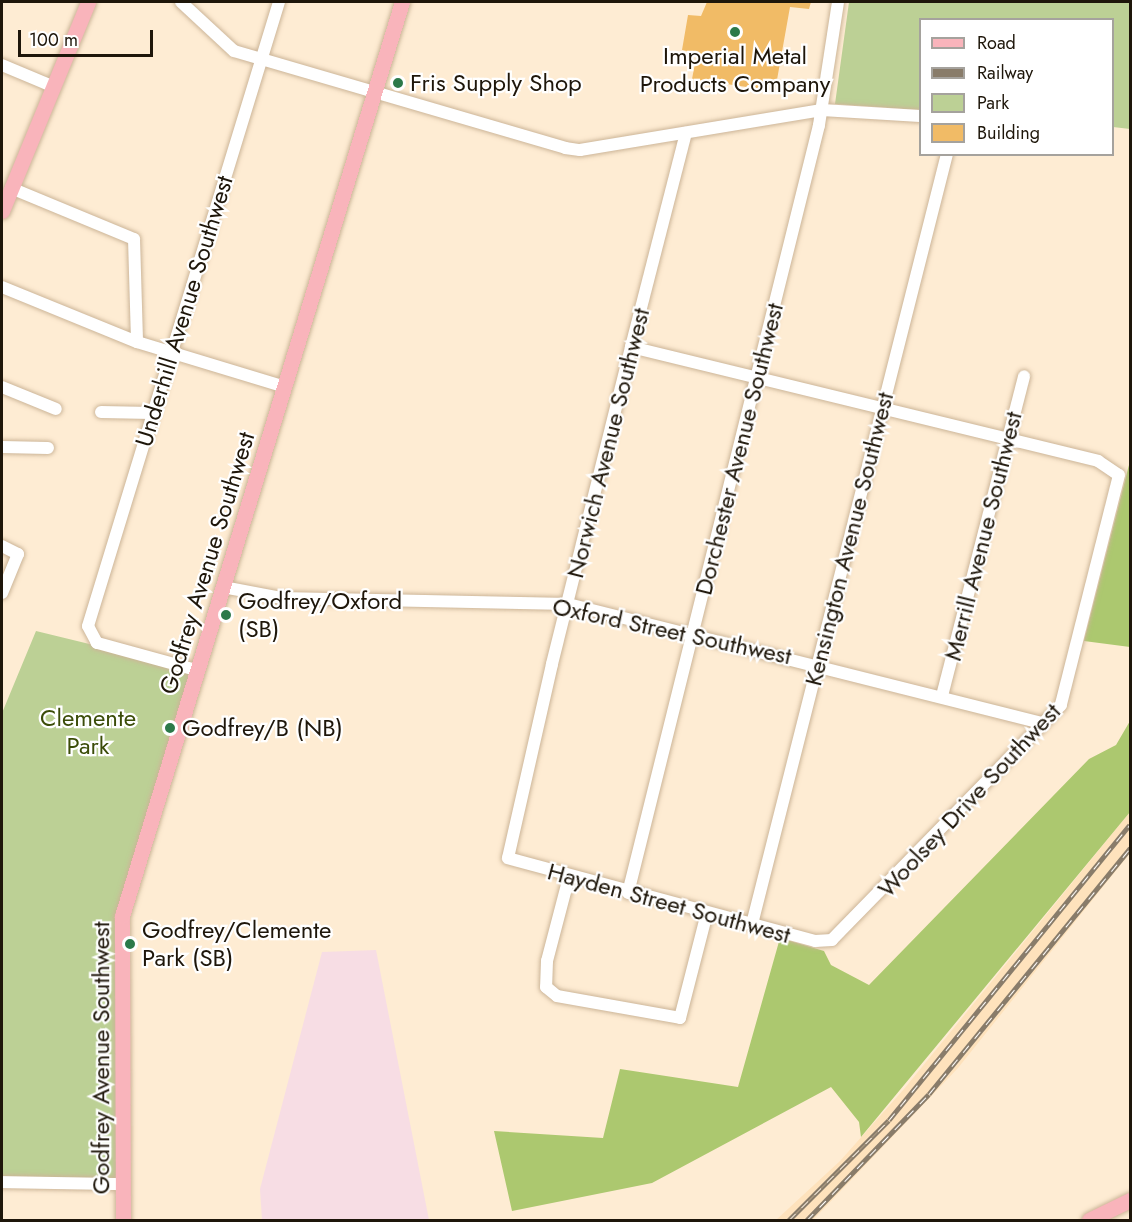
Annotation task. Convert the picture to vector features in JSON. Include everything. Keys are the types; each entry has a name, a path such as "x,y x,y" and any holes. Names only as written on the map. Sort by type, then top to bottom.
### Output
{"main road":[{"path":"2,211 88,2"},
{"name":"Godfrey Avenue Southwest","path":"123,1221 121,926 196,670 402,2"},
{"path":"1089,1221 1131,1200"}],"street":[{"path":"181,2 214,37 259,61 565,148 687,133 822,110 919,116"},
{"name":"Underhill Avenue Southwest","path":"196,670 97,643 88,631 89,620 279,2"},
{"name":"Dorchester Avenue Southwest","path":"628,893 822,110 838,2"},
{"path":"2,65 52,86"},
{"name":"Norwich Avenue Southwest","path":"508,858 631,347 687,133"},
{"name":"Kensington Avenue Southwest","path":"752,924 946,156"},
{"path":"11,188 134,239 137,342"},
{"path":"2,287 137,342 285,387"},
{"path":"631,347 1006,438"},
{"name":"Merrill Avenue Southwest","path":"942,696 1006,438 1024,376"},
{"path":"2,387 56,409"},
{"path":"101,412 152,413"},
{"name":"Woolsey Drive Southwest","path":"832,940 1043,723 1066,694 1119,488 1115,470 1006,438"},
{"path":"2,447 48,448"},
{"path":"2,546 18,554 2,593"},
{"name":"Oxford Street Southwest","path":"223,586 281,598 568,604 818,663 1043,723"},
{"name":"Hayden Street Southwest","path":"508,858 568,877 814,941 832,940"},
{"path":"568,877 547,961 546,987 557,996 680,1018 707,913"},
{"path":"2,1182 122,1184"}],"shaded area":[{"path":"1130,812 1130,853 958,1068 813,1220 776,1220 840,1161 904,1089"},
{"path":"376,950 429,1220 262,1220 260,1189 322,952"}],"green space":[{"path":"849,2 1130,2 1130,129 1114,127 1114,18 919,18 919,110 835,104"},
{"path":"1130,461 1130,647 1084,641"},
{"name":"Clemente Park","path":"36,631 196,670 122,916 122,1184 2,1182 2,713"},
{"path":"1130,721 1130,812 861,1137 859,1122 831,1087 652,1183 512,1211 494,1131 603,1138 620,1069 738,1087 780,938 824,951 831,965 869,985 1089,759 1116,745"}],"building":[{"name":"Imperial Metal Products Company","path":"707,2 811,2 809,9 790,7 775,91 692,79 697,53 682,50 688,15 701,16"}],"railway":[{"path":"789,1220 889,1120 1130,825"},
{"path":"807,1220 929,1094 1130,848"}],"place":[{"name":"Imperial Metal Products Company","path":"735,32"},
{"name":"Fris Supply Shop","path":"398,83"},
{"name":"Godfrey/Oxford (SB)","path":"226,615"},
{"name":"Godfrey/B (NB)","path":"170,728"},
{"name":"Godfrey/Clemente Park (SB)","path":"130,944"}]}
